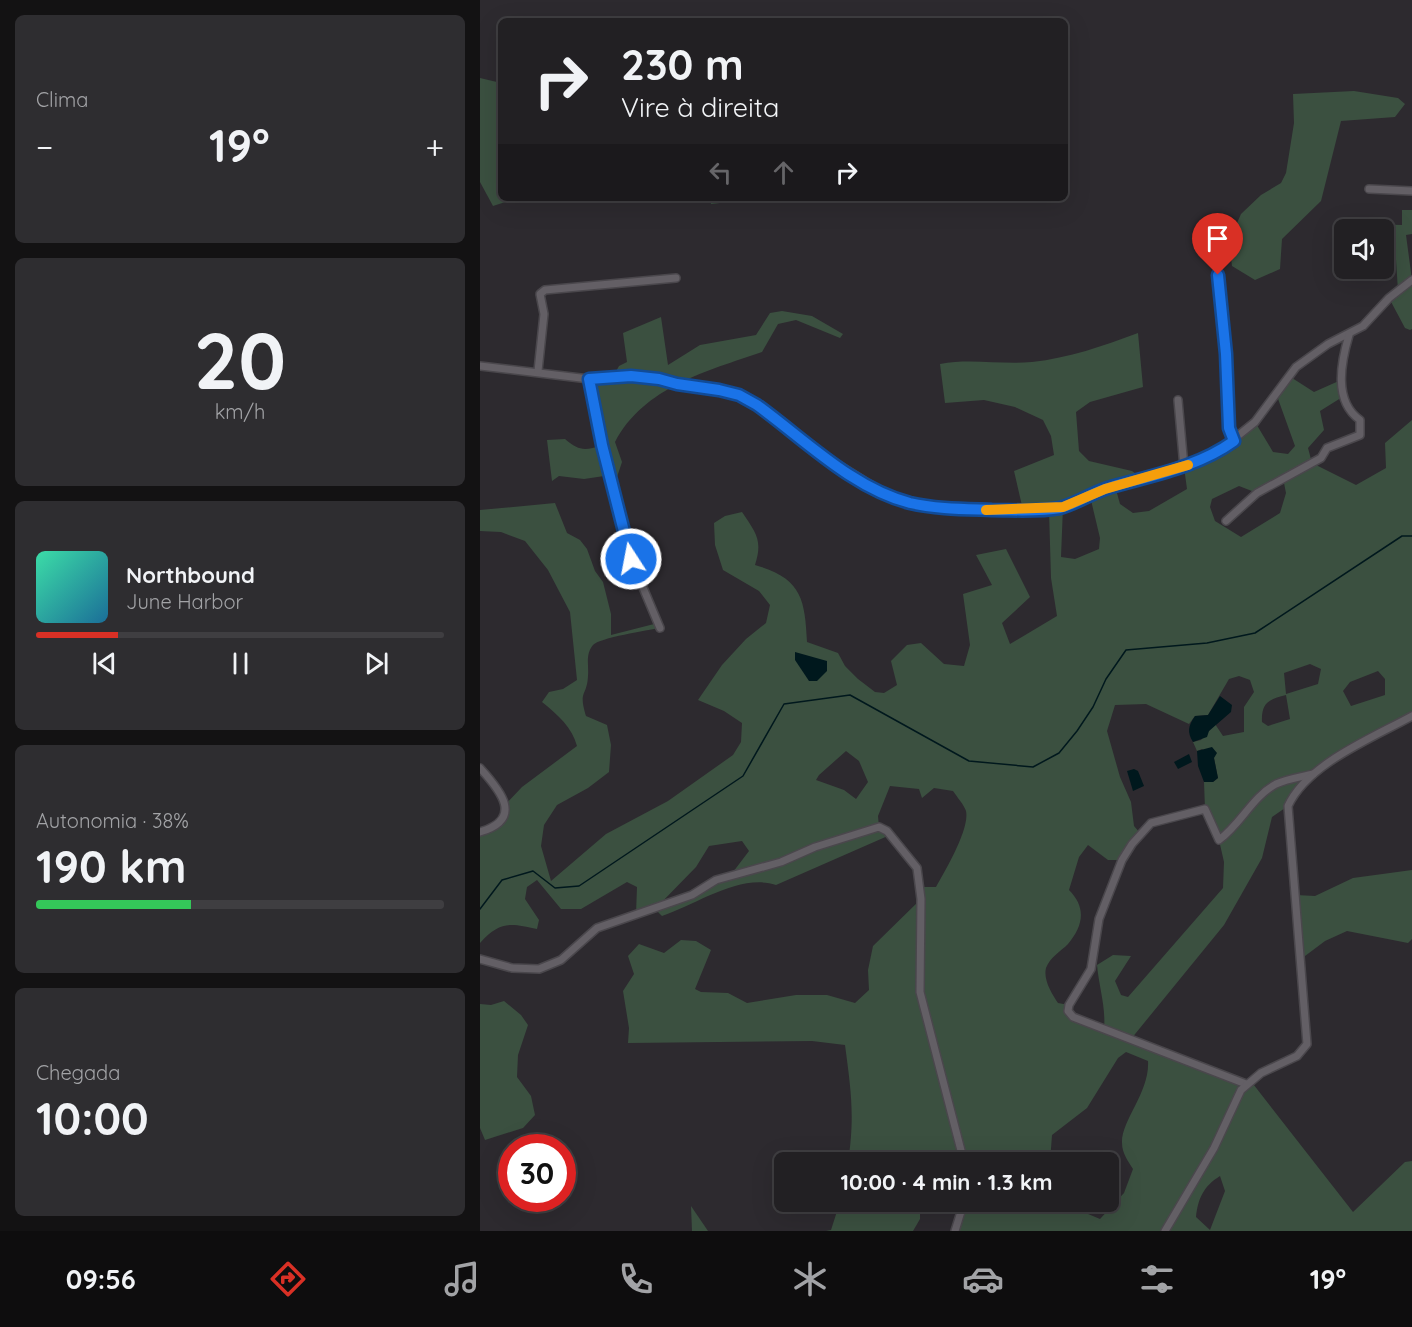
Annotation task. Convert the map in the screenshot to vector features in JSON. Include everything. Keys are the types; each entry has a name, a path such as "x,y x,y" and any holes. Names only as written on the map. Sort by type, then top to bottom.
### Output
{"street":[{"path":"1369,189 1412,191"},
{"path":"1218,275 1226,354 1229,428 1234,441"},
{"path":"538,371 544,314 540,294 545,290 676,278"},
{"path":"480,366 538,371 589,379 631,376 659,379 739,395 757,405 862,481 888,495 930,506 1049,510 1063,507 1105,489 1184,467 1214,455 1255,422 1296,367 1329,344 1363,326 1389,298 1412,280"},
{"path":"1226,521 1257,493 1321,458 1327,448 1360,435 1360,420 1351,414 1341,380 1342,358 1349,335"},
{"path":"589,379 602,445 631,559 660,628"},
{"path":"1178,400 1184,467"},
{"path":"1165,1231 1214,1148 1241,1090 1261,1073 1289,1061 1307,1044 1288,806 1294,792 1325,764 1412,716"},
{"path":"480,768 497,787 505,804 505,812 503,819 490,829 480,832"},
{"path":"1246,1084 1073,1017 1068,1011 1069,1005 1091,969 1099,920 1122,860 1140,833 1151,822 1162,818 1178,818 1205,809 1219,840 1259,797 1276,784 1315,773"},
{"path":"480,959 512,968 539,969 561,960 597,928 692,896 716,880 782,862 815,847 879,827 890,835 918,868 921,899 920,992 961,1152"},
{"path":"955,1231 961,1212"}],"green space":[{"path":"480,78 498,82 498,201 509,201 493,206 480,182"},
{"path":"1354,91 1398,98 1405,104 1395,117 1341,121 1321,201 1282,239 1280,269 1255,280 1232,266 1229,241 1241,214 1261,195 1281,183 1286,173 1294,123 1293,94"},
{"path":"710,201 738,201 711,204"},
{"path":"1402,210 1412,210 1412,234 1406,235 1412,280 1412,329 1410,330 1405,328 1389,298 1398,291 1394,225 1402,225"},
{"path":"782,311 812,316 843,334 840,338 796,320 778,324 762,352 699,374 660,394 642,407 627,423 615,442 622,462 614,486 611,475 584,479 559,476 552,481 547,440 565,439 582,449 602,445 589,379 613,377 619,366 627,362 623,333 661,317 668,365 700,345 756,335 770,313"},
{"path":"1138,333 1143,387 1090,402 1076,412 1079,451 1089,461 1132,471 1142,478 1115,486 1120,504 1133,513 1149,511 1187,489 1184,467 1214,455 1255,422 1273,452 1288,454 1295,446 1277,396 1289,376 1314,392 1341,380 1344,396 1320,411 1324,430 1308,448 1312,463 1356,485 1386,468 1385,443 1412,420 1412,716 1325,764 1288,806 1272,817 1262,858 1224,925 1131,1039 1246,1084 1250,1080 1353,1212 1405,1162 1412,1161 1412,1231 955,1231 961,1212 1083,1212 1100,1219 1106,1212 1119,1212 1119,1198 1124,1193 1133,1169 1123,1150 1123,1134 1145,1084 1148,1061 1126,1052 1118,1058 1087,1108 1052,1135 1051,1152 849,1152 851,1104 845,1045 812,1041 628,1043 629,1028 623,991 634,974 628,956 639,944 664,953 681,940 696,941 711,950 695,989 701,992 728,993 747,1003 796,995 827,995 855,1003 869,990 868,970 873,946 921,899 920,887 936,887 956,850 964,828 966,811 953,791 934,788 922,798 919,789 890,786 878,816 879,827 890,835 776,885 762,882 733,887 662,916 655,909 636,914 637,887 627,882 581,909 561,909 537,880 527,887 525,899 539,920 537,929 512,925 500,927 480,943 480,832 503,820 505,805 522,787 577,746 568,727 542,702 549,692 563,689 577,680 570,612 548,570 525,541 501,532 480,531 480,510 555,503 567,533 580,540 587,549 595,571 603,582 611,614 611,635 658,623 660,628 597,642 591,649 588,656 587,683 583,702 586,716 607,725 611,745 609,772 588,788 557,805 544,825 541,846 551,881 606,834 668,801 733,755 741,742 742,723 724,711 698,700 722,665 746,639 766,623 770,605 759,591 723,570 715,545 714,523 725,516 742,512 757,537 758,549 755,565 782,576 798,592 804,613 807,642 838,653 845,666 875,692 884,693 897,685 891,661 907,645 921,643 944,664 964,666 970,645 963,594 992,585 976,555 1006,549 1030,597 1002,623 1010,644 1057,616 1051,578 1049,510 1023,510 1014,471 1054,455 1051,436 1043,420 1015,407 984,400 945,403 940,364 1032,362 1086,351","holes":["1283,478 1286,493 1280,513 1241,537 1215,521 1210,507 1212,499 1239,486 1257,493","1090,496 1100,538 1099,549 1075,559 1061,557 1063,507","1310,664 1321,669 1318,684 1286,694 1284,673","1378,671 1385,679 1385,695 1351,706 1343,691 1350,682","1239,676 1250,680 1254,692 1244,707 1244,732 1223,736 1215,724 1201,740 1193,742 1197,751 1202,749 1214,758 1218,778 1213,782 1204,782 1205,809 1219,840 1224,862 1223,888 1128,997 1121,995 1115,981 1131,956 1113,955 1097,965 1104,1029 1068,1011 1069,1005 1058,1003 1049,987 1045,973 1050,961 1068,944 1080,923 1078,903 1069,890 1079,857 1088,845 1108,860 1122,860 1140,833 1134,826 1131,802 1120,777 1107,731 1115,705 1146,704 1189,724 1195,716 1208,715 1229,679","1286,695 1290,719 1268,726 1262,722 1263,710 1267,703","846,751 859,761 868,782 856,799 844,790 816,780","742,841 749,851 730,876 656,908 696,867 709,846","1220,1176 1225,1191 1210,1230 1196,1217 1200,1198"]},
{"path":"1412,870 1412,939 1408,943 1347,931 1325,941 1301,959 1296,895 1315,896 1353,878"},
{"path":"504,1001 521,1015 528,1025 518,1055 517,1077 531,1096 535,1115 523,1128 498,1134 485,1140 480,1128 480,1004 491,1005"},
{"path":"691,1206 708,1231 692,1231"},
{"path":"837,1212 920,1212 920,1219 913,1231 826,1231 831,1230"}],"water":[{"path":"795,652 827,661 827,671 817,681 809,681 795,660"},
{"path":"1220,696 1232,705 1231,712 1209,731 1207,737 1193,742 1189,732 1195,716 1208,715"},
{"path":"1212,747 1217,753 1214,758 1218,778 1213,782 1204,782 1198,766 1197,751"},
{"path":"1189,754 1192,762 1178,769 1174,762"},
{"path":"1134,769 1138,771 1144,786 1133,791 1127,771"}],"waterway":[{"path":"480,909 502,880 533,871 555,888 579,886 743,776 784,704 850,695 969,761 1033,767 1059,753 1077,731 1093,707 1106,679 1126,650 1207,643 1255,633 1402,536 1412,536"}],"slow traffic":[{"path":"986,510 1049,510 1063,507 1105,489 1188,465"}],"route":[{"path":"631,559 618,498 602,445 589,379 631,376 659,379 739,395 757,405 821,454 862,481 888,495 910,503 973,509 1049,510 1063,507 1105,489 1184,467 1214,455 1234,441 1229,428 1226,354 1218,275"}]}
